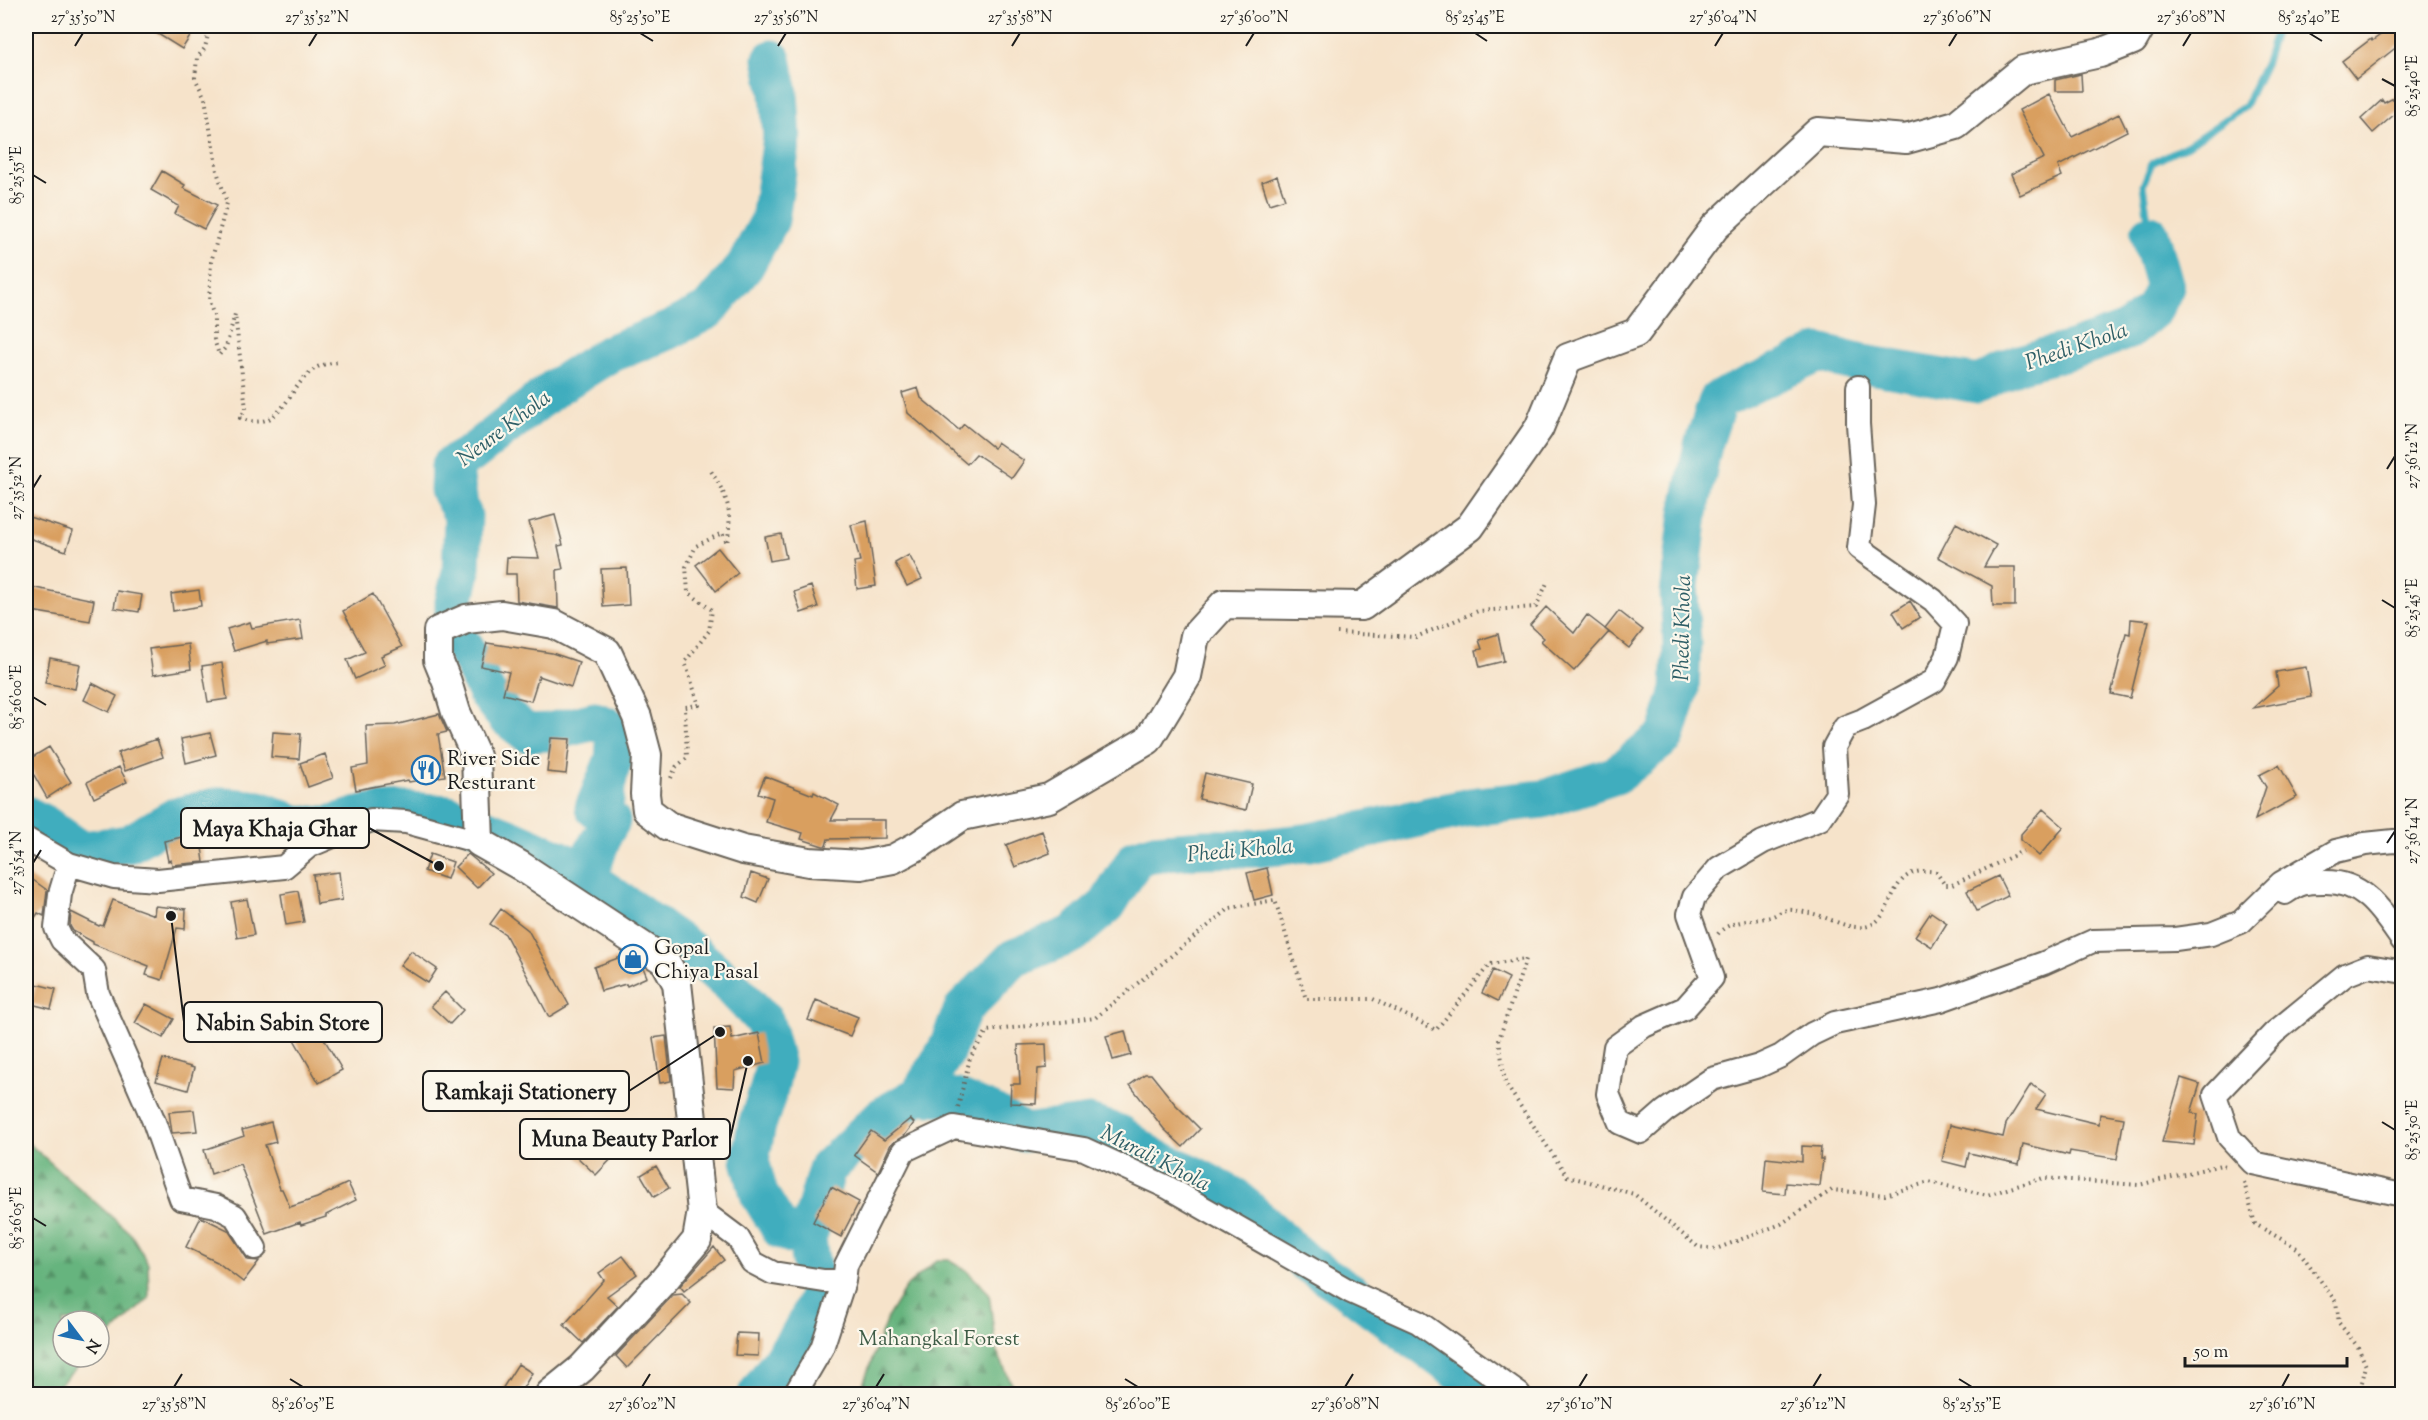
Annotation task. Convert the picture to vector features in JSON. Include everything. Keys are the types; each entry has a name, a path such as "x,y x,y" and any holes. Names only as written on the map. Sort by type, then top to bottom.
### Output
{"main road":[{"path":"550,1395 582,1368 698,1240 702,1211 677,983 665,961 521,866 480,842 476,756 456,712 438,660 438,631 466,619 502,615 554,624 607,652 637,717 647,755 645,794 648,810 668,826 743,850 809,862 861,865 893,859 919,845 962,816 1049,798 1148,740 1187,676 1195,636 1224,604 1362,606 1470,527 1539,428 1568,358 1636,333 1715,227 1818,132 1906,140 1956,125 2023,70 2100,52 2133,40 2141,26"}],"street":[{"path":"1858,387 1858,424 1864,505 1859,548 1933,600 1955,624 1947,657 1934,681 1863,720 1845,727 1834,747 1837,794 1820,819 1763,842 1719,868 1694,897 1689,914 1712,978 1685,1008 1644,1026 1616,1047 1608,1094 1620,1123 1641,1132 1665,1111 1712,1079 1759,1066 1781,1056 1835,1023 1941,1000 2044,963 2093,941 2193,937 2211,934 2241,922 2301,882 2340,881 2366,893 2403,940"},
{"path":"26,839 69,864 114,877 158,880 284,867 309,846 370,820 405,822 480,842"},
{"path":"2241,922 2281,883 2336,851 2366,844 2403,842"},
{"path":"69,864 60,894 56,928 63,940 94,970 98,994 153,1119 181,1199 216,1206 235,1216 255,1248"},
{"path":"2403,969 2398,972 2368,966 2345,975 2274,1033 2215,1095 2229,1137 2247,1166 2403,1195"},
{"path":"795,1395 822,1348 834,1281 846,1265 903,1151 954,1127 1084,1149 1167,1187 1351,1292 1418,1322 1519,1395"},
{"path":"702,1211 738,1238 752,1262 773,1273 834,1281"}],"path":[{"path":"210,26 205,48 197,58 195,78 205,98 217,171 227,203 211,262 209,302 214,316 214,339 219,355 226,347 235,314 246,409 240,418 260,423 275,417 299,382 317,366 339,362"},
{"path":"645,794 673,776 676,767 687,758 685,707 699,705 685,662 708,631 712,610 688,592 686,567 696,546 722,533 727,543 731,520 726,494 711,471"},
{"path":"1329,632 1416,637 1478,612 1536,607 1547,583"},
{"path":"1699,943 1714,939 1722,929 1746,921 1771,917 1787,910 1811,913 1862,927 1875,923 1886,910 1897,883 1915,872 1925,870 1936,872 1945,885 1952,885 2023,851"},
{"path":"962,1085 970,1058 987,1031 1095,1018 1230,908 1275,900 1306,999 1373,999 1436,1030 1490,964 1526,959 1499,1039 1505,1083 1567,1176 1634,1194 1698,1247 1716,1249 1781,1224 1832,1190 1885,1195 1929,1182 1987,1195 2043,1178 2139,1185 2221,1165 2247,1166 2255,1224 2297,1248 2336,1302 2339,1323 2358,1347 2366,1366 2359,1395"}],"green space":[{"path":"26,1141 131,1234 148,1263 149,1298 111,1334 111,1309 51,1309 51,1369 75,1369 49,1394 26,1394"},
{"name":"Mahangkal Forest","path":"937,1260 950,1260 965,1269 989,1293 996,1349 1016,1394 855,1394 862,1387 887,1318 906,1287"}],"building":[{"path":"145,26 184,26 193,32 182,49"},
{"path":"2393,26 2403,26 2403,42 2356,79 2342,61"},
{"path":"2081,74 2082,91 2055,91 2055,80"},
{"path":"2403,93 2403,107 2373,133 2361,119 2382,100 2384,103"},
{"path":"2049,94 2072,137 2119,114 2127,131 2058,166 2062,176 2020,195 2011,174 2044,158 2019,110"},
{"path":"162,171 185,185 183,188 217,205 204,229 175,214 179,206 151,190"},
{"path":"1277,176 1285,199 1269,204 1262,182"},
{"path":"918,388 921,398 959,430 964,424 994,448 997,442 1024,461 1012,478 976,454 967,464 908,413 902,393"},
{"path":"555,515 563,545 558,546 563,569 557,570 558,608 517,601 516,574 506,574 507,557 539,558 529,522"},
{"path":"26,516 73,531 66,551 26,537"},
{"path":"867,521 876,586 857,589 854,562 860,561 851,525"},
{"path":"1956,523 1996,545 1984,567 2015,567 2015,606 1993,606 1992,586 1938,557"},
{"path":"781,534 786,558 770,561 765,537"},
{"path":"718,548 738,573 716,591 696,565"},
{"path":"909,555 922,579 907,586 895,563"},
{"path":"627,568 629,605 603,607 601,569"},
{"path":"26,586 94,600 90,621 26,610"},
{"path":"811,586 818,607 801,613 794,592"},
{"path":"199,590 201,606 173,611 171,594"},
{"path":"117,591 142,595 139,612 114,608"},
{"path":"373,594 402,647 381,656 385,665 355,679 347,660 365,652 343,611"},
{"path":"1910,601 1920,617 1903,628 1893,612"},
{"path":"1546,607 1574,633 1587,615 1609,632 1574,671 1541,641 1544,638 1530,625"},
{"path":"1619,611 1643,630 1629,648 1605,629"},
{"path":"2131,619 2149,621 2130,698 2111,694 2126,633 2130,634"},
{"path":"300,620 303,639 267,644 267,641 234,651 227,629 250,622 252,628"},
{"path":"1498,634 1504,661 1480,667 1476,650 1482,649 1479,640"},
{"path":"487,643 552,653 579,662 571,687 539,676 531,701 503,694 509,672 481,666"},
{"path":"188,644 191,669 153,675 149,649"},
{"path":"50,658 80,664 75,689 45,683"},
{"path":"222,663 227,699 208,702 202,666"},
{"path":"2306,667 2311,697 2253,708 2278,686 2276,672"},
{"path":"92,683 117,696 109,712 84,700"},
{"path":"439,714 447,732 438,734 445,776 356,790 352,768 368,765 366,726 395,725"},
{"path":"273,732 301,734 299,759 271,757"},
{"path":"210,733 216,755 186,763 181,739"},
{"path":"551,738 570,739 566,774 547,772"},
{"path":"157,739 163,757 125,771 118,753"},
{"path":"49,747 71,782 47,798 26,761"},
{"path":"325,754 333,778 308,787 300,763"},
{"path":"2279,765 2297,797 2255,820 2266,787 2259,775"},
{"path":"119,767 127,782 94,798 87,782"},
{"path":"1205,773 1252,784 1246,810 1199,799"},
{"path":"765,776 813,795 814,792 839,805 831,820 885,820 885,838 828,839 826,846 823,846 801,839 803,833 766,822 773,798 758,793"},
{"path":"2043,809 2064,827 2039,856 2021,840 2021,834"},
{"path":"1042,831 1050,853 1015,867 1006,845"},
{"path":"200,833 204,862 172,865 171,860 168,861 164,841"},
{"path":"430,854 453,862 447,879 424,871"},
{"path":"468,854 491,873 477,888 455,867"},
{"path":"1267,868 1273,895 1254,900 1247,873"},
{"path":"339,872 342,900 317,904 313,875"},
{"path":"751,873 768,879 758,903 744,897"},
{"path":"26,875 47,890 44,916 38,913 26,931"},
{"path":"1998,876 2008,896 1977,911 1967,891"},
{"path":"298,891 304,922 286,925 281,894"},
{"path":"247,899 254,935 237,938 231,902"},
{"path":"113,900 154,915 155,906 186,909 185,929 177,928 162,980 146,975 149,966 93,944 73,931 70,926 71,912 103,926"},
{"path":"501,909 528,930 569,1005 549,1017 505,934 490,924"},
{"path":"1931,912 1947,923 1932,947 1915,936"},
{"path":"411,951 437,969 428,983 400,965"},
{"path":"626,955 642,965 647,977 627,986 626,984 601,991 594,967"},
{"path":"1493,970 1509,978 1498,1001 1482,993"},
{"path":"36,984 56,989 51,1009 31,1004"},
{"path":"445,992 463,1010 450,1024 431,1006"},
{"path":"816,1000 858,1017 850,1036 808,1020"},
{"path":"146,1004 174,1019 163,1038 135,1023"},
{"path":"311,1016 342,1070 319,1083 288,1029"},
{"path":"730,1027 732,1039 759,1033 765,1063 735,1071 734,1088 717,1087 714,1028"},
{"path":"1125,1031 1131,1055 1113,1060 1106,1036"},
{"path":"666,1036 671,1081 660,1083 653,1038"},
{"path":"1046,1044 1047,1068 1038,1069 1036,1104 1010,1103 1011,1084 1020,1084 1018,1045"},
{"path":"163,1059 194,1068 188,1090 156,1081"},
{"path":"1145,1074 1151,1074 1175,1104 1200,1129 1183,1147 1164,1129 1130,1085"},
{"path":"2181,1078 2200,1084 2191,1113 2198,1114 2194,1145 2162,1142"},
{"path":"2031,1084 2046,1094 2036,1109 2099,1124 2100,1114 2124,1118 2117,1159 2070,1151 2069,1155 2023,1144 2019,1164 1969,1153 1966,1167 1942,1161 1950,1125 2003,1137 2006,1124"},
{"path":"194,1110 197,1131 172,1133 169,1112"},
{"path":"910,1119 914,1123 905,1135 891,1144 878,1172 854,1155 871,1131 884,1140"},
{"path":"271,1122 276,1142 265,1145 280,1189 290,1207 317,1198 348,1183 356,1200 326,1217 301,1225 300,1222 267,1234 240,1164 211,1174 204,1150 244,1136 242,1130"},
{"path":"595,1135 615,1155 596,1175 575,1155"},
{"path":"1802,1146 1821,1147 1820,1159 1823,1159 1820,1186 1786,1183 1785,1194 1763,1192 1766,1158 1802,1162"},
{"path":"656,1166 669,1188 654,1197 641,1175"},
{"path":"831,1187 859,1202 841,1237 813,1222"},
{"path":"201,1217 228,1230 248,1260 259,1261 243,1282 217,1262 186,1247"},
{"path":"714,1247 724,1260 684,1291 680,1286"},
{"path":"623,1256 637,1274 607,1296 618,1306 583,1343 564,1325 604,1280 599,1273"},
{"path":"682,1294 691,1303 627,1368 616,1356 673,1295"},
{"path":"737,1333 759,1334 758,1356 735,1355"},
{"path":"518,1364 532,1373 519,1395 511,1395 502,1389"}],"waterway":[{"path":"2150,234 2143,185 2152,163 2188,145 2245,106 2266,62 2277,26"},
{"name":"Neure Khola","path":"583,876 585,866 611,821 594,808 614,759 616,730 595,721 549,732 527,733 506,717 486,692 454,630 454,602 461,572 463,515 449,490 450,466 471,454 556,387 609,354 670,330 708,310 745,266 770,220 782,138 779,93 772,59"},
{"name":"Phedi Khola","path":"919,1095 946,1051 963,1009 1014,958 1073,934 1107,905 1136,858 1152,853 1259,848 1305,843 1470,807 1543,799 1616,775 1666,736 1680,690 1682,643 1679,594 1689,513 1703,445 1718,400 1819,353 1858,363 1978,384 2019,364 2078,348 2129,330 2154,309 2165,287 2150,234"},
{"name":"Neure Khola","path":"439,603 475,504 470,469 471,454"},
{"name":"Neure Khola","path":"456,658 497,722 521,737 548,735 592,725 621,724 632,742 622,789 617,843 607,873 608,894"},
{"path":"26,815 44,824 81,850 129,844 175,817 220,806 259,810 295,824 329,825 369,813 408,811 448,814 563,861 689,949 729,984 765,1022 775,1062 757,1125 750,1160 759,1194 781,1230 807,1240"},
{"name":"Murali Khola","path":"757,1394 806,1325 820,1291 811,1266 807,1240 827,1169 881,1117 919,1095 956,1098 991,1112 1024,1133 1089,1124 1120,1134 1152,1157 1186,1171 1235,1197 1305,1262 1351,1292 1488,1394"}],"place":[{"name":"River Side Resturant","path":"426,770"},
{"name":"Maya Khaja Ghar","path":"439,866"},
{"name":"Nabin Sabin Store","path":"171,916"},
{"name":"Gopal Chiya Pasal","path":"633,959"},
{"name":"Ramkaji Stationery","path":"720,1032"},
{"name":"Muna Beauty Parlor","path":"748,1061"}]}
